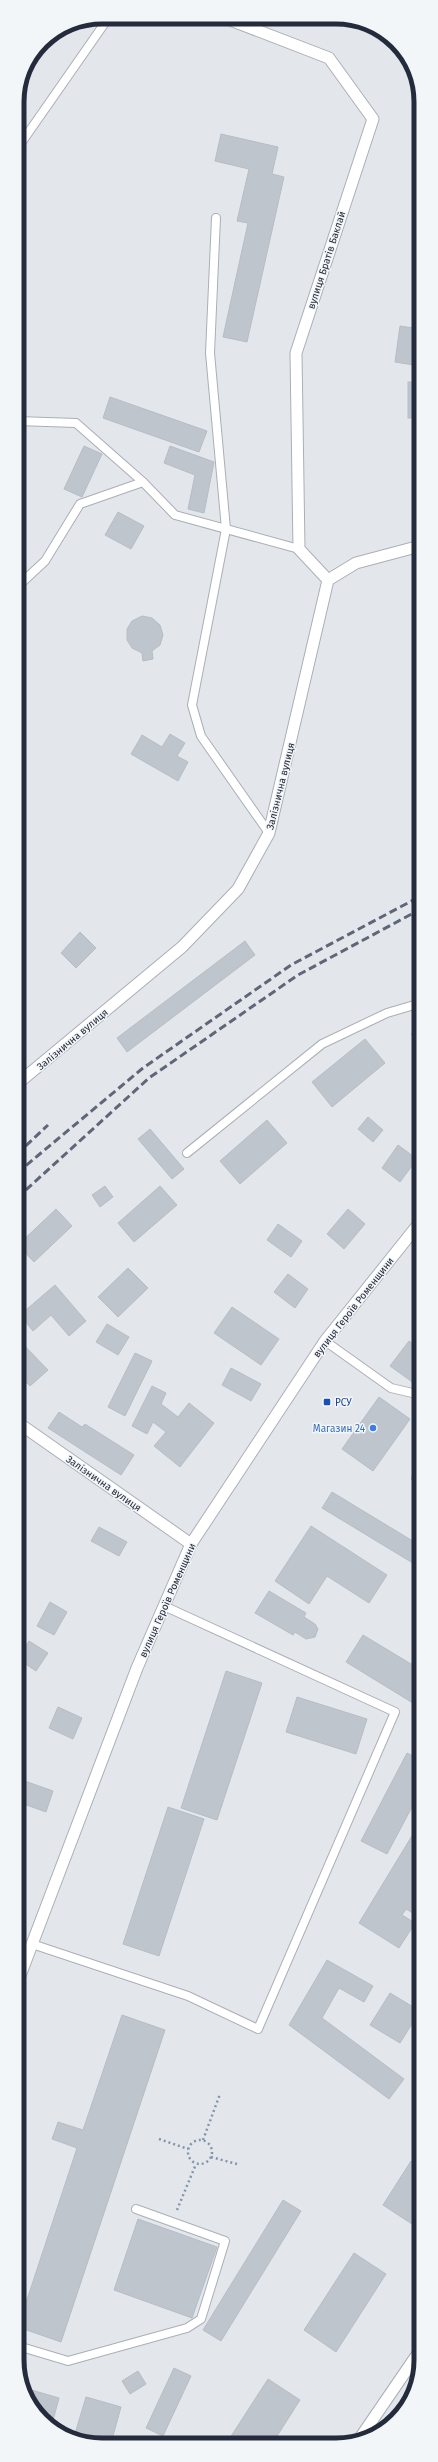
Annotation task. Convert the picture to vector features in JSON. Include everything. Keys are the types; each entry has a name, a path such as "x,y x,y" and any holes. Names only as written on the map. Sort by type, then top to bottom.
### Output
{"street":[{"name":"вулиця Братів Баклай","path":"241,24 329,58 373,119 296,352 299,549"},
{"path":"299,549 328,580 356,563 414,548"},
{"name":"Залізнична вулиця","path":"24,1078 182,946 238,889 269,832 328,580"},
{"name":"вулиця Героїв Роменщини","path":"24,1965 137,1668 191,1544 326,1341 414,1230"},
{"name":"Залізнична вулиця","path":"24,1426 191,1544"},
{"path":"364,2433 414,2359"}],"lane":[{"path":"24,139 104,24"},
{"path":"216,218 210,353 226,529 192,705 201,736 269,832"},
{"path":"24,421 76,423 143,482 175,515 299,549"},
{"path":"24,580 45,561 80,504 143,482"},
{"path":"187,1153 322,1044 387,1013 414,1005"},
{"path":"326,1341 391,1388 414,1393"},
{"path":"32,1944 188,1996 258,2028 395,1712 164,1606"},
{"path":"24,2348 68,2361 187,2328 201,2319 225,2241 173,2221 136,2209"}],"path":[{"path":"203,2140 220,2094"},
{"path":"159,2139 188,2149"},
{"path":"203,2140 211,2147 211,2157 203,2165 196,2164 188,2157 188,2149 192,2142 203,2140"},
{"path":"211,2157 237,2164"},
{"path":"173,2221 196,2164"}],"building":[{"path":"221,134 278,147 272,174 284,177 247,342 223,337 248,223 237,221 249,169 215,161"},
{"path":"400,326 414,328 414,365 395,362"},
{"path":"408,382 414,382 414,418 408,418"},
{"path":"110,397 207,431 199,452 103,418"},
{"path":"84,446 102,454 82,497 64,489"},
{"path":"170,446 214,462 204,513 188,509 195,475 164,463"},
{"path":"118,512 144,526 131,549 105,535"},
{"path":"142,616 152,618 160,625 163,635 160,645 152,651 153,659 143,661 142,653 132,648 127,640 127,629 132,621"},
{"path":"170,734 185,743 177,756 188,762 178,781 131,754 142,735 162,747"},
{"path":"80,932 96,948 76,968 61,953"},
{"path":"245,941 255,955 127,1052 117,1038"},
{"path":"365,1039 385,1063 332,1107 312,1082"},
{"path":"368,1117 383,1130 373,1142 358,1129"},
{"path":"267,1120 287,1143 240,1184 220,1161"},
{"path":"150,1129 184,1169 172,1179 138,1139"},
{"path":"398,1145 414,1157 414,1163 400,1182 382,1168"},
{"path":"105,1186 113,1197 100,1207 92,1195"},
{"path":"160,1186 177,1205 134,1242 118,1223"},
{"path":"56,1209 72,1226 34,1262 24,1251 24,1239"},
{"path":"348,1209 365,1224 344,1249 327,1234"},
{"path":"278,1224 302,1241 291,1257 267,1240"},
{"path":"128,1268 148,1288 118,1317 98,1297"},
{"path":"288,1274 308,1289 295,1308 274,1292"},
{"path":"55,1285 86,1321 69,1336 51,1315 33,1331 24,1320 24,1312"},
{"path":"232,1307 279,1339 261,1365 214,1333"},
{"path":"107,1324 129,1337 118,1355 96,1342"},
{"path":"409,1341 414,1345 414,1383 390,1366"},
{"path":"24,1345 48,1370 30,1386 24,1380"},
{"path":"135,1353 152,1361 125,1416 108,1407"},
{"path":"231,1368 261,1384 251,1401 222,1385"},
{"path":"152,1386 166,1393 161,1404 178,1417 189,1403 214,1423 180,1467 154,1446 166,1432 153,1422 147,1434 132,1426"},
{"path":"379,1397 410,1419 373,1471 342,1449"},
{"path":"59,1412 82,1427 85,1424 134,1455 121,1475 48,1428"},
{"path":"332,1492 414,1542 414,1564 322,1508"},
{"path":"311,1526 387,1575 369,1603 327,1576 309,1604 275,1581"},
{"path":"99,1527 127,1542 119,1556 91,1541"},
{"path":"269,1591 306,1613 304,1617 315,1624 318,1629 315,1637 306,1639 295,1632 293,1635 255,1613"},
{"path":"50,1602 67,1612 54,1635 37,1626"},
{"path":"363,1635 414,1666 414,1704 346,1662"},
{"path":"29,1641 48,1653 36,1671 24,1663 24,1649"},
{"path":"226,1671 262,1683 217,1820 181,1808"},
{"path":"297,1697 367,1719 356,1754 286,1732"},
{"path":"58,1707 82,1718 73,1739 49,1728"},
{"path":"407,1753 414,1756 414,1803 387,1854 361,1841"},
{"path":"24,1781 53,1791 46,1812 24,1804"},
{"path":"168,1807 204,1819 159,1956 123,1944"},
{"path":"414,1833 414,1914 406,1909 402,1915 414,1922 414,1925 399,1948 359,1923"},
{"path":"327,1960 373,1986 364,2002 339,1988 322,2018 404,2079 389,2099 289,2025"},
{"path":"390,1993 414,2007 414,2021 400,2043 370,2025"},
{"path":"122,2015 165,2030 61,2342 24,2329 24,2309 77,2148 52,2139 58,2122 83,2130"},
{"path":"411,2161 414,2163 414,2225 383,2205"},
{"path":"283,2200 301,2211 221,2341 203,2330"},
{"path":"138,2219 217,2247 192,2318 114,2290"},
{"path":"354,2253 386,2274 336,2352 304,2330"},
{"path":"174,2368 191,2376 163,2436 146,2428"},
{"path":"138,2371 146,2384 130,2394 122,2381"},
{"path":"268,2379 300,2400 276,2438 230,2438"},
{"path":"30,2390 59,2398 53,2420 37,2403"},
{"path":"86,2397 121,2407 112,2438 87,2437 75,2433"}],"railway":[{"path":"24,1167 143,1068 291,965 414,900"},
{"path":"24,1192 149,1078 298,975 414,913"},
{"path":"24,1147 48,1125"}],"place":[{"name":"РСУ","path":"327,1402"},
{"name":"Магазин 24","path":"373,1428"}]}
